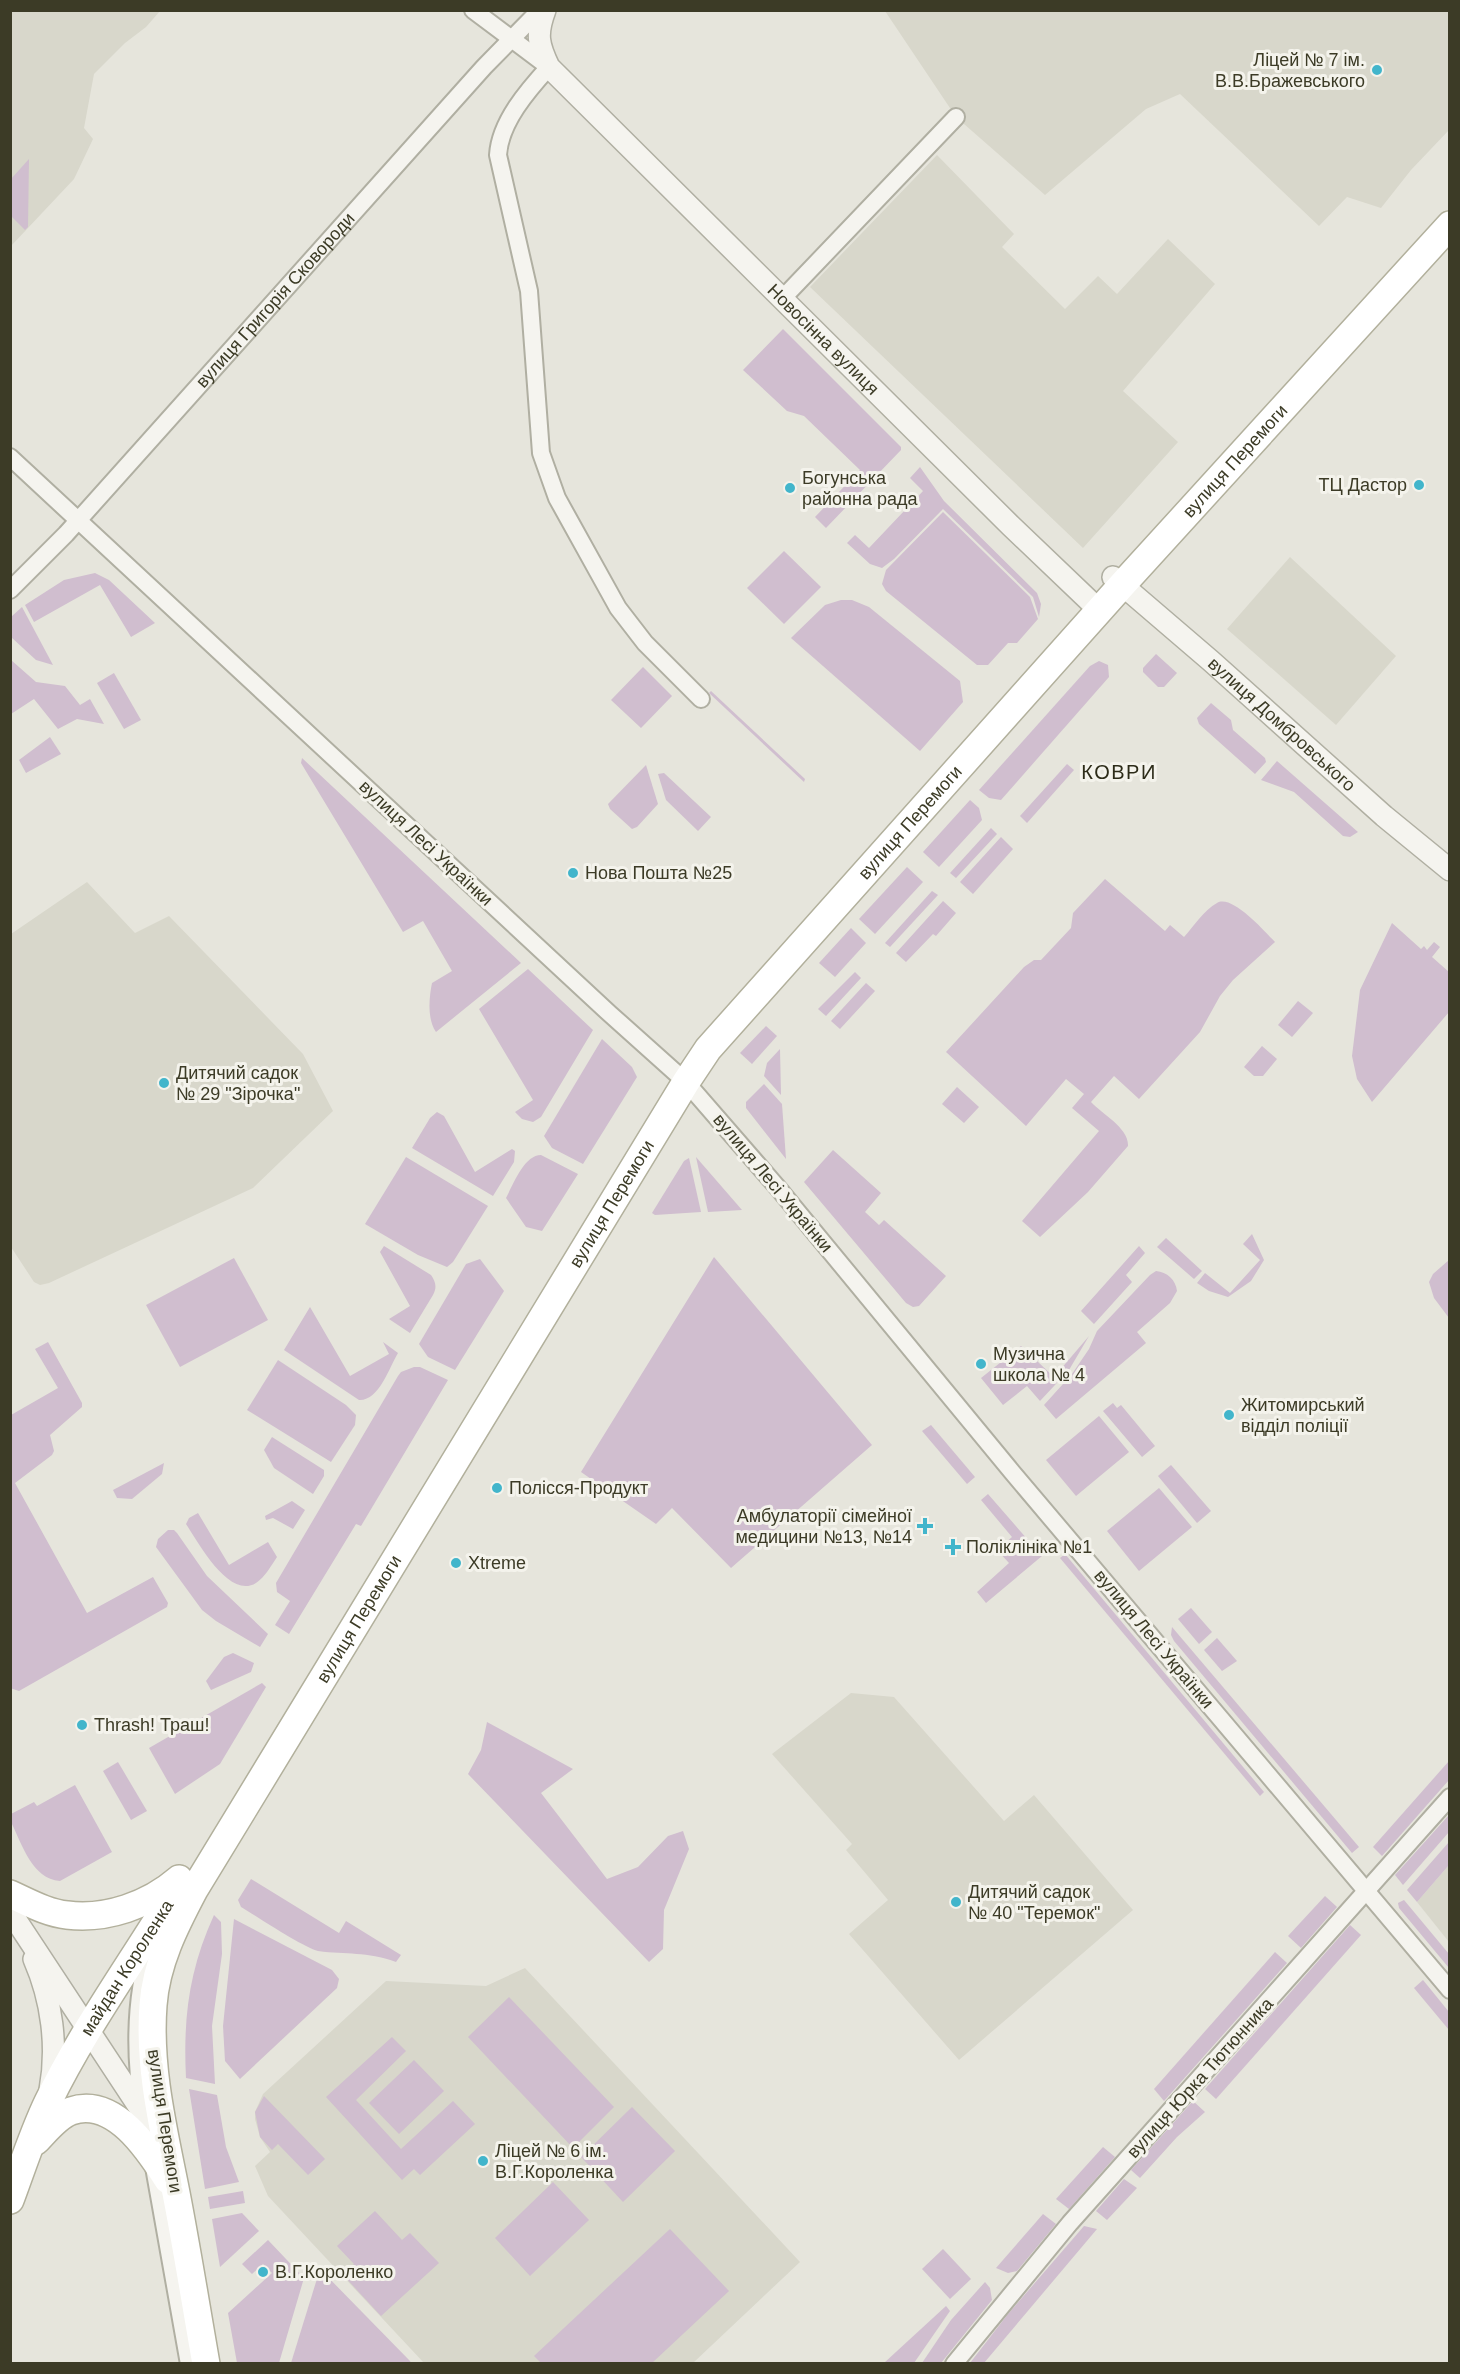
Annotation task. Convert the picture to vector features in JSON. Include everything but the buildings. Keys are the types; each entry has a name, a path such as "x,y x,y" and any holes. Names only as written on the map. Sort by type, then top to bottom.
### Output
{"main road":[{"name":"вулиця Перемоги","path":"206,2364 157,2089 152,2045 153,2003 159,1968 170,1936 194,1890 680,1076 695,1043 1095,606 1449,206"},
{"name":"вулиця Перемоги","path":"1117,581 1449,225"},
{"name":"вулиця Перемоги","path":"189,1870 263,1752 471,1404 680,1076"},
{"path":"10,1894 43,1909 65,1915 89,1917 118,1912 139,1904 166,1889 189,1870"},
{"name":"майдан Короленка","path":"89,2030 189,1870"},
{"path":"10,2200 47,2105 89,2030"},
{"path":"32,2145 59,2119 70,2112 83,2109 95,2110 121,2122 138,2137 176,2194"}],"street":[{"name":"Новосінна вулиця","path":"473,10 549,67 1095,606"},
{"name":"вулиця Григорія Сковороди","path":"10,590 78,520 484,67 540,10"},
{"name":"Новосінна вулиця","path":"545,10 539,33 539,45 549,67"},
{"path":"549,67 531,87 506,127 499,141 498,155 529,291 541,453 557,498 618,608 645,643 701,699"},
{"path":"782,299 956,117"},
{"name":"вулиця Лесі Українки","path":"10,458 680,1076 789,1201 1012,1472 1449,1990"},
{"name":"вулиця Домбровського","path":"1117,581 1219,668 1384,816 1449,870"},
{"name":"вулиця Юрка Тютюнника","path":"954,2364 1070,2223 1449,1797"},
{"name":"вулиця Перемоги","path":"169,1903 151,1945 139,1996 136,2025 137,2057 143,2113 189,2364"},
{"path":"14,1917 89,2030"},
{"path":"14,1917 37,1967 50,2017 54,2049 52,2080 47,2105"},
{"name":"майдан Короленка","path":"89,2030 143,2113 159,2146 176,2194"}],"shaded area":[{"path":"11,11 160,11 146,27 125,43 94,74 84,128 93,139 74,179 11,246"},
{"path":"885,11 1449,11 1449,130 1411,170 1381,208 1347,197 1319,226 1180,94 1146,109 1045,195 956,117"},
{"path":"937,155 1014,234 1002,247 1065,309 1098,276 1117,294 1168,239 1215,284 1123,391 1178,442 1083,548 810,287"},
{"path":"29,159 28,227 25,230 11,216 11,179"},
{"path":"783,329 901,447 901,450 826,528 815,517 860,470 804,416 787,411 743,370"},
{"path":"920,467 944,501 1037,593 1041,604 1039,617 1033,597 943,509 894,559 882,568 870,564 847,543 855,535 869,548 923,491 910,478"},
{"path":"943,512 1030,597 1038,619 1017,643 1008,643 988,665 977,665 886,591 882,584 886,570"},
{"path":"784,551 821,587 784,624 747,588"},
{"path":"1290,557 1396,656 1336,725 1227,629"},
{"path":"95,573 109,580 155,623 131,637 100,585 34,622 25,605 64,580"},
{"path":"841,600 852,600 869,607 960,681 963,702 920,751 791,638 825,605"},
{"path":"22,607 53,665 36,660 11,637 11,617"},
{"path":"1156,654 1177,673 1164,687 1158,687 1143,672 1143,668"},
{"path":"11,660 36,682 65,686 80,705 90,699 104,724 77,719 58,729 34,699 11,714"},
{"path":"1099,661 1108,665 1109,677 1001,800 989,798 979,790 1090,666"},
{"path":"643,667 672,696 641,728 611,700"},
{"path":"114,673 141,720 124,729 97,683"},
{"path":"711,691 805,779 804,782 709,693"},
{"path":"1211,703 1231,720 1233,730 1265,758 1266,762 1255,774 1199,724 1197,718"},
{"path":"50,737 61,754 26,773 19,760"},
{"path":"302,758 521,963 436,1032 430,1015 432,983 452,971 423,921 403,932 301,763"},
{"path":"1277,761 1358,832 1350,837 1343,836 1294,792 1261,780"},
{"path":"1067,764 1074,770 1027,823 1020,816"},
{"path":"646,765 658,804 637,827 632,829 610,809 608,804"},
{"path":"664,773 711,817 698,831 666,800 658,774"},
{"path":"970,800 979,808 982,820 939,867 923,852"},
{"path":"991,828 997,834 956,878 950,873"},
{"path":"1001,837 1013,849 973,894 960,882"},
{"path":"907,867 923,882 875,934 859,919"},
{"path":"1105,879 1165,931 1170,925 1184,937 1199,918 1217,903 1223,902 1239,908 1275,942 1233,980 1220,996 1200,1032 1139,1099 1114,1076 1091,1102 1120,1127 1128,1146 1088,1192 1040,1237 1022,1221 1099,1131 1072,1108 1084,1094 1066,1079 1026,1126 946,1052 1024,967 1034,960 1041,960 1071,928 1073,913"},
{"name":"Дитячий садок № 29 \"Зірочка\"","path":"87,882 135,933 169,916 303,1054 333,1111 253,1188 49,1283 40,1285 34,1282 11,1247 11,934"},
{"path":"932,891 938,895 890,947 885,943"},
{"path":"943,901 956,913 936,936 933,934 906,962 896,953"},
{"path":"1392,923 1421,949 1424,946 1427,950 1434,942 1440,947 1432,957 1449,972 1449,1012 1372,1102 1357,1079 1352,1056 1360,990"},
{"path":"851,928 866,943 835,977 819,963"},
{"path":"528,969 593,1030 541,1117 533,1122 522,1119 515,1112 533,1100 479,1009"},
{"path":"855,972 861,978 826,1016 818,1009"},
{"path":"866,983 875,991 840,1029 831,1021"},
{"path":"1298,1001 1313,1013 1292,1037 1278,1025"},
{"path":"766,1026 777,1036 752,1064 740,1053"},
{"path":"602,1039 632,1067 637,1077 583,1164 552,1148 544,1136"},
{"path":"1262,1046 1277,1059 1263,1076 1254,1076 1244,1067"},
{"path":"780,1049 781,1095 764,1076 767,1063"},
{"path":"764,1084 782,1104 786,1159 746,1108 746,1102"},
{"path":"957,1087 979,1107 964,1123 942,1104"},
{"path":"437,1112 444,1116 475,1172 512,1149 515,1151 514,1162 493,1196 412,1148 430,1118"},
{"path":"833,1150 881,1193 865,1212 879,1225 884,1220 946,1276 919,1306 913,1307 906,1303 804,1182"},
{"path":"541,1155 578,1174 542,1231 526,1227 506,1198 524,1165 535,1156"},
{"path":"406,1157 488,1206 453,1262 447,1267 418,1255 365,1224"},
{"path":"696,1157 742,1210 708,1212"},
{"path":"689,1158 701,1212 655,1215 652,1213 684,1161"},
{"path":"1252,1234 1264,1260 1251,1281 1228,1297 1209,1291 1197,1283 1205,1273 1230,1293 1260,1260 1243,1244"},
{"path":"1166,1238 1202,1271 1194,1279 1157,1247"},
{"path":"384,1246 431,1275 435,1283 433,1295 410,1333 389,1319 410,1306 380,1252"},
{"path":"1139,1246 1145,1253 1126,1275 1132,1282 1094,1324 1081,1311"},
{"path":"714,1257 872,1445 731,1568 672,1508 656,1524 581,1472"},
{"path":"234,1258 268,1320 180,1367 146,1305"},
{"path":"480,1259 504,1291 455,1370 428,1357 419,1344 466,1264"},
{"path":"1449,1260 1449,1318 1434,1298 1429,1282 1433,1274"},
{"path":"1156,1271 1170,1277 1177,1291 1170,1303 1137,1332 1146,1343 1056,1419 1044,1405 1072,1374 1089,1349 1097,1331"},
{"path":"310,1307 350,1376 389,1354 383,1342 398,1353 378,1390 366,1399 359,1400 284,1350"},
{"path":"1089,1336 1069,1370 1040,1401 1027,1386 1003,1405 981,1378 1021,1346 1054,1377"},
{"path":"48,1342 82,1403 82,1407 50,1435 54,1451 52,1455 15,1483 87,1613 153,1577 168,1603 167,1607 19,1691 10,1688 11,1415 58,1388 35,1349"},
{"path":"278,1360 346,1405 356,1415 355,1425 331,1462 247,1410"},
{"path":"420,1367 448,1380 361,1526 356,1524 289,1634 275,1625 290,1601 277,1592 276,1583 398,1376 401,1372"},
{"path":"1113,1403 1117,1408 1121,1405 1155,1446 1142,1457 1103,1411"},
{"path":"1099,1416 1129,1452 1076,1496 1046,1460"},
{"path":"931,1425 975,1477 967,1484 922,1431"},
{"path":"272,1437 324,1470 324,1476 313,1494 274,1468 264,1450"},
{"path":"164,1463 162,1474 132,1499 117,1498 113,1490"},
{"path":"1171,1465 1211,1511 1197,1523 1158,1476"},
{"path":"1159,1488 1192,1527 1139,1571 1107,1531"},
{"path":"988,1494 1042,1556 986,1603 977,1592 1009,1563 997,1550 1012,1537 981,1500"},
{"path":"292,1501 305,1510 293,1529 273,1518 266,1520 265,1516"},
{"path":"198,1513 229,1565 268,1542 277,1557 259,1581 246,1586 235,1583 215,1567 186,1524 189,1518"},
{"path":"168,1530 174,1530 177,1533 207,1576 268,1634 260,1647 202,1610 156,1547 158,1539"},
{"path":"1065,1554 1264,1792 1260,1796 1060,1558"},
{"path":"1191,1608 1212,1632 1199,1644 1178,1619"},
{"path":"1172,1627 1359,1847 1352,1853 1174,1641 1171,1635"},
{"path":"1217,1638 1237,1661 1222,1671 1204,1650"},
{"path":"233,1653 254,1663 251,1672 211,1690 206,1681 224,1657"},
{"path":"262,1683 266,1687 220,1764 175,1794 149,1748"},
{"path":"851,1693 894,1697 1004,1821 1034,1795 1133,1910 959,2060 849,1934 888,1900 846,1850 852,1844 772,1754"},
{"path":"487,1722 573,1769 541,1793 607,1879 638,1867 668,1836 683,1831 689,1849 664,1910 663,1949 649,1962 468,1774 481,1750"},
{"path":"1449,1761 1449,1780 1382,1856 1373,1847"},
{"path":"118,1762 147,1811 131,1820 103,1771"},
{"path":"75,1785 112,1852 60,1881 50,1879 42,1874 29,1859 11,1822 11,1814 34,1802 37,1806"},
{"path":"1449,1815 1449,1832 1403,1885 1395,1875"},
{"path":"1449,1842 1449,1865 1417,1902 1407,1890"},
{"path":"1449,1865 1449,1942 1417,1902"},
{"path":"251,1879 339,1933 346,1921 401,1955 396,1962 366,1955 311,1949 241,1907 238,1900"},
{"path":"1325,1896 1337,1907 1301,1948 1288,1936"},
{"path":"1404,1900 1449,1954 1449,1968 1399,1908 1398,1903"},
{"path":"214,1915 221,1922 222,1954 212,2026 215,2084 186,2078 185,2056 187,2015 193,1975 205,1935"},
{"path":"234,1919 332,1970 339,1979 337,1988 240,2079 225,2061 223,2026"},
{"path":"1350,1925 1361,1935 1216,2099 1205,2089"},
{"path":"1275,1952 1287,1963 1164,2101 1154,2089"},
{"name":"Ліцей № 6 ім. В.Г.Короленка","path":"525,1968 800,2262 693,2363 424,2363 268,2196 255,2166 270,2152 260,2137 255,2119 255,2112 263,2094 386,1981 486,1986"},
{"path":"1423,1980 1449,2012 1449,2030 1414,1988"},
{"path":"509,1997 614,2107 573,2148 468,2037"},
{"path":"392,2037 406,2051 356,2100 401,2149 453,2101 475,2124 420,2175 414,2169 402,2180 326,2097"},
{"path":"414,2060 444,2091 399,2134 369,2103"},
{"path":"189,2089 217,2095 226,2147 239,2182 205,2189"},
{"path":"264,2096 325,2159 308,2175 278,2144 272,2150 260,2137 255,2112"},
{"path":"1193,2101 1205,2112 1177,2137 1140,2178 1131,2170"},
{"path":"632,2107 675,2151 623,2202 581,2157"},
{"path":"1103,2147 1115,2157 1069,2209 1056,2199"},
{"path":"1124,2179 1137,2188 1107,2220 1096,2211"},
{"path":"553,2182 589,2220 530,2276 495,2238"},
{"path":"243,2191 245,2203 210,2209 208,2197"},
{"path":"375,2211 402,2240 410,2233 439,2263 381,2316 343,2275 354,2264 337,2246"},
{"path":"242,2213 259,2231 220,2267 212,2219"},
{"path":"1043,2214 1056,2224 1017,2271 1008,2273 996,2268"},
{"path":"1084,2226 1097,2229 984,2363 970,2363 1008,2314"},
{"path":"670,2229 729,2291 652,2363 541,2363 534,2356"},
{"path":"268,2240 304,2278 279,2363 237,2363 228,2313 272,2273 263,2264 252,2274 242,2264"},
{"path":"943,2249 971,2279 950,2299 922,2269"},
{"path":"320,2269 410,2361 411,2363 291,2363"},
{"path":"985,2282 990,2288 992,2300 941,2363 922,2363 951,2320"},
{"path":"946,2306 950,2311 914,2363 884,2363"}],"place":[{"name":"Ліцей № 7 ім. В.В.Бражевського","path":"1377,70"},
{"name":"ТЦ Дастор","path":"1419,485"},
{"name":"Богунська районна рада","path":"790,488"},
{"name":"Нова Пошта №25","path":"573,873"},
{"name":"Дитячий садок № 29 \"Зірочка\"","path":"164,1083"},
{"name":"Музична школа № 4","path":"981,1364"},
{"name":"Житомирський відділ поліції","path":"1229,1415"},
{"name":"Полісся-Продукт","path":"497,1488"},
{"name":"Амбулаторії сімейної медицини №13, №14","path":"925,1526"},
{"name":"Поліклініка №1","path":"953,1547"},
{"name":"Xtreme","path":"456,1563"},
{"name":"Thrash! Траш!","path":"82,1725"},
{"name":"Дитячий садок № 40 \"Теремок\"","path":"956,1902"},
{"name":"Ліцей № 6 ім. В.Г.Короленка","path":"483,2161"},
{"name":"В.Г.Короленко","path":"263,2272"}],"district":[{"name":"КОВРИ","path":"1119,772"}]}
